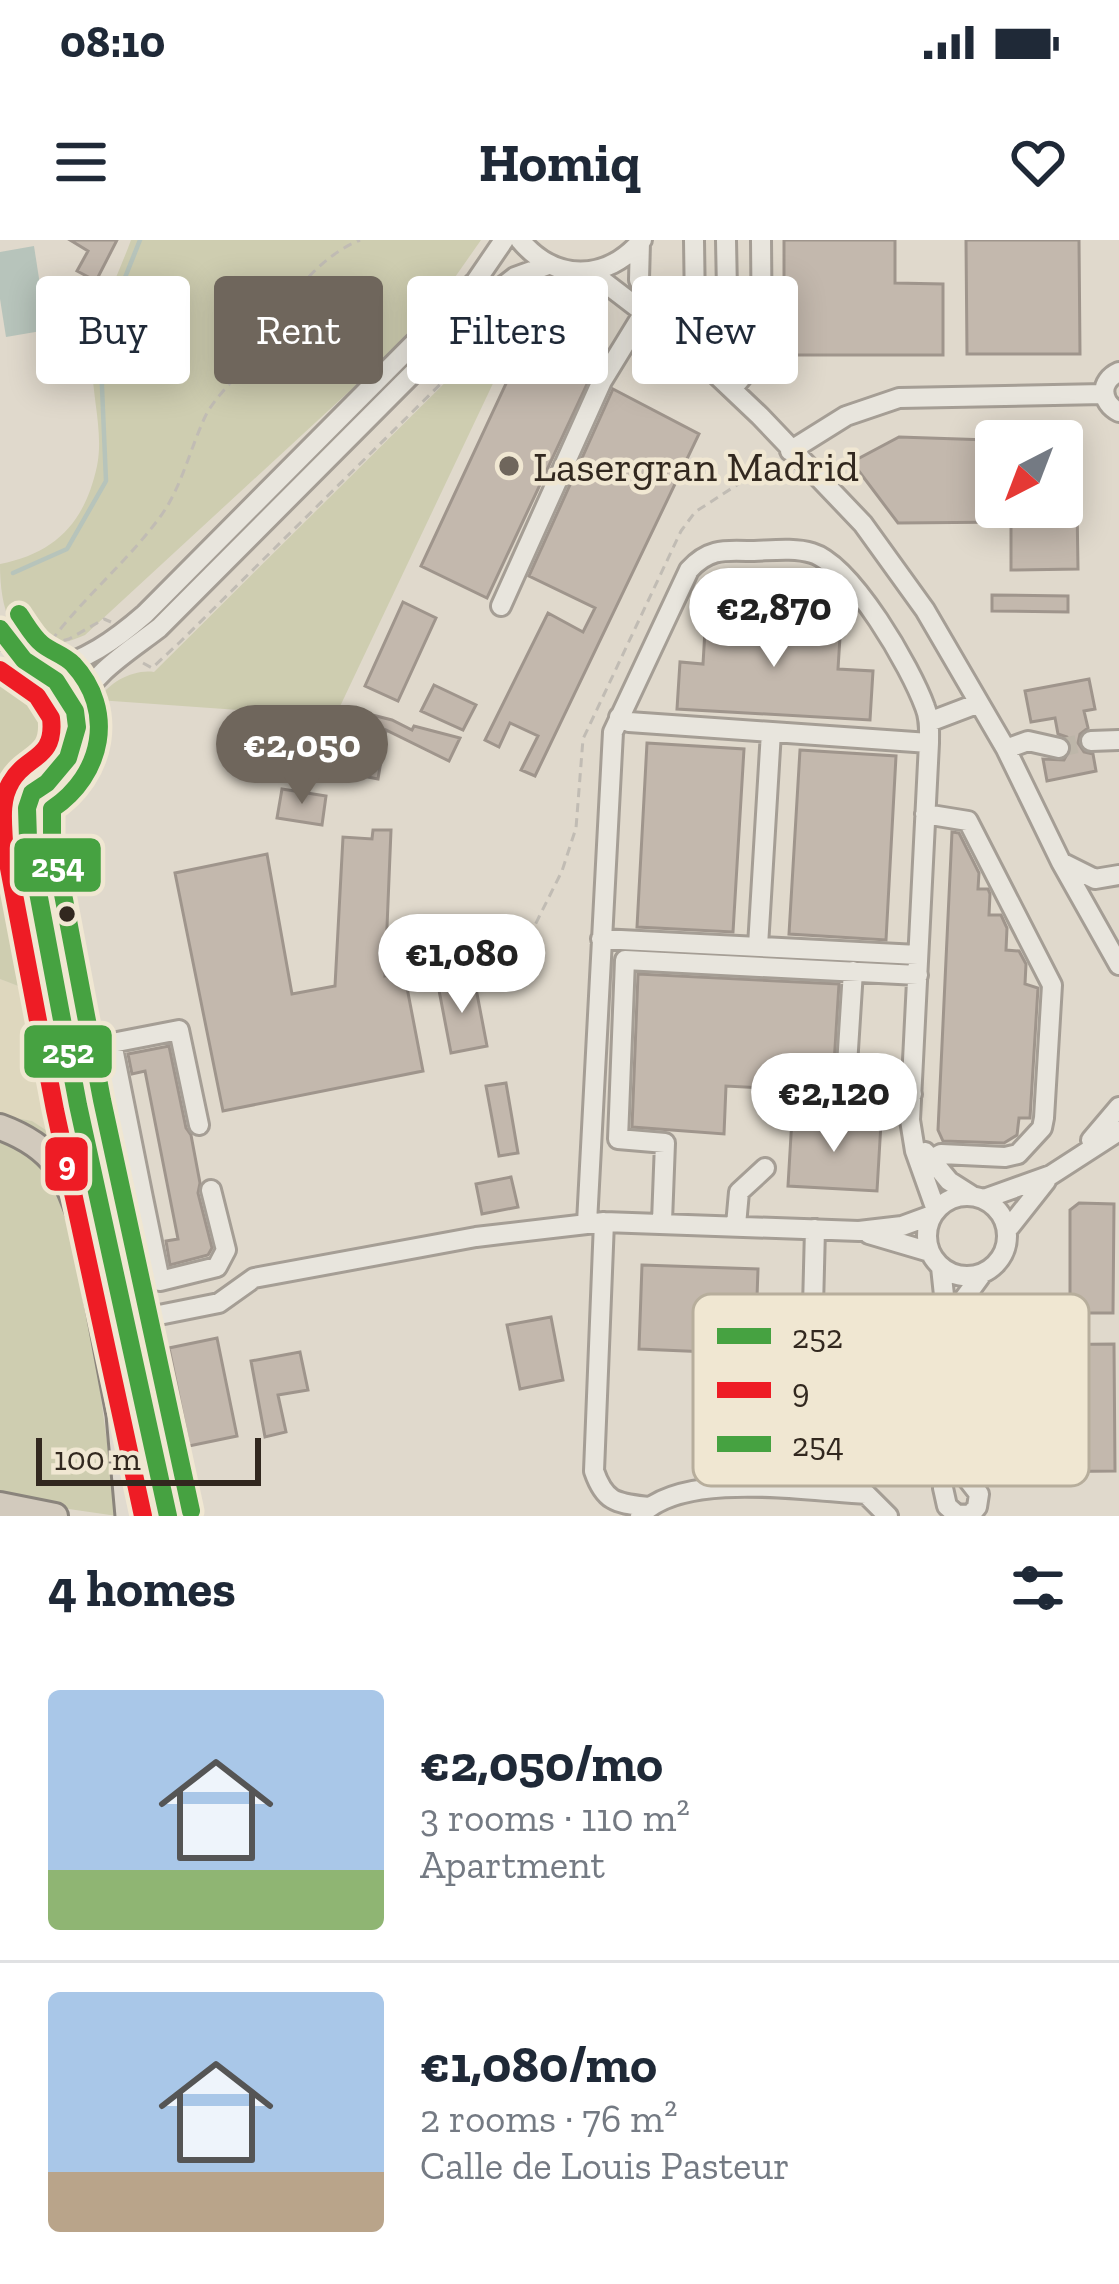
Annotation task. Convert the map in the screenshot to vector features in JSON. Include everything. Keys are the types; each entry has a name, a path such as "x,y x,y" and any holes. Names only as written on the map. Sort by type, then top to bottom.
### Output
{"highway":[{"path":"0,1126 21,1135 57,1162 93,1220"},
{"path":"0,1505 56,1516"}],"main road":[{"path":"0,662 36,667 68,695 77,730 74,751 50,784 32,793 0,797"},
{"path":"32,793 27,808 28,839 93,1220 127,1515"},
{"path":"0,811 11,842 93,1220 124,1322 167,1516"}],"street":[{"path":"0,629 36,667 72,664 96,652 145,614 461,296 504,240"},
{"path":"520,240 548,265 568,272 591,272 619,262 641,241"},
{"path":"694,240 695,276"},
{"path":"726,240 727,276"},
{"path":"761,240 761,276"},
{"path":"639,276 641,241"},
{"path":"74,710 105,666 159,628 488,298 515,277 548,265"},
{"path":"591,272 632,305"},
{"path":"501,605 602,381 632,332"},
{"path":"1119,372 1109,377 1104,394 1119,412"},
{"path":"727,384 863,524 925,610 1006,749 1060,862 1119,965"},
{"path":"732,389 737,384"},
{"path":"790,451 846,416 898,398 1104,394"},
{"path":"888,1516 866,1493 708,1486 644,1512 601,1491 595,1471 601,938 611,746 619,717 689,570 700,558 725,550 813,553 848,579 908,672 929,722 910,1120 914,1151 934,1212 927,1240 936,1260 941,1294"},
{"path":"929,722 979,703"},
{"path":"619,717 629,722 928,743"},
{"path":"758,946 771,732"},
{"path":"1091,741 1119,740"},
{"path":"1006,749 1028,741 1058,748"},
{"path":"925,814 968,821 1052,985 1042,1128 1018,1154 940,1154 930,1160"},
{"path":"1060,862 1095,879 1119,875"},
{"path":"601,938 758,946 918,965"},
{"path":"1103,940 1119,980"},
{"path":"662,1222 665,1143 618,1139 625,960 853,971 918,965"},
{"path":"853,971 846,1081 853,1091 912,1094"},
{"path":"199,1125 179,1030 112,1043 160,1281 218,1268 226,1250 211,1190"},
{"path":"1077,1156 1119,1107"},
{"path":"910,1120 930,1160 949,1181 995,1207 1008,1229"},
{"path":"967,1294 1003,1256 1008,1229 1051,1175 1119,1131"},
{"path":"736,1225 739,1192 765,1168"},
{"path":"124,1322 219,1303 254,1278 476,1238 596,1223 859,1231 902,1226 958,1196 977,1197 1051,1175"},
{"path":"93,1220 143,1198"},
{"path":"813,1294 815,1229"},
{"path":"859,1231 936,1260 954,1274 982,1274"}],"path":[{"path":"116,628 104,619 69,639 49,644 77,606 163,513 208,410 293,294 311,273 360,240"},
{"path":"137,656 152,668 440,384"}],"shaded area":[{"path":"34,246 39,276 36,332 6,337 0,252"},
{"path":"0,979 26,989 35,998 63,1141 32,1121 0,1115"}],"green space":[{"path":"131,240 481,240 456,276 407,276 407,333 383,358 383,276 214,276 214,384 357,384 85,635 62,643 29,641 9,620 0,564 52,543 85,503 99,451 94,384 190,384 190,276 117,276"},
{"path":"444,384 493,384 335,717 98,700 123,678 154,672"},
{"path":"15,677 37,687 52,703 60,739 42,770 24,779 0,781 0,678"},
{"path":"0,823 83,1193 0,1121 0,1115 32,1121 63,1141 35,998 26,989 0,979"},
{"path":"0,1138 28,1151 49,1171 78,1227 117,1516 0,1499"}],"building":[{"path":"70,240 117,240 99,276 77,271 88,251"},
{"path":"784,240 895,240 895,283 943,284 943,355 798,355 798,276 784,276"},
{"path":"966,240 1079,240 1080,354 967,354"},
{"name":"Lasergran Madrid","path":"506,384 587,384 487,598 421,566"},
{"path":"613,389 699,434 535,776 521,770 538,736 510,723 499,747 485,740 548,613 583,632 595,608 529,576"},
{"path":"899,437 975,440 975,522 898,523 852,462"},
{"path":"1011,528 1077,528 1078,569 1011,570"},
{"path":"992,595 1068,596 1068,612 992,611"},
{"path":"403,602 436,618 398,701 365,686"},
{"path":"706,613 841,621 838,669 873,671 870,720 677,709 680,662 703,664"},
{"path":"1089,679 1095,709 1084,711 1088,728 1078,743 1084,752 1093,754 1096,771 1047,781 1043,759 1064,760 1072,745 1058,734 1055,718 1031,722 1025,691"},
{"path":"434,685 476,705 463,730 421,711"},
{"path":"341,707 412,730 414,726 460,738 449,761 386,730 378,779 347,773 348,750 333,749 330,771 289,764 290,756 279,754 283,731 294,732 297,715 334,722"},
{"path":"647,743 744,749 733,932 637,927"},
{"path":"800,750 896,756 886,940 789,934"},
{"path":"282,789 326,796 322,825 277,818"},
{"path":"373,830 391,830 385,976 404,972 423,1071 223,1111 175,873 267,854 292,994 335,986 343,837 372,839"},
{"path":"952,832 959,833 979,873 978,889 988,889 989,915 1001,915 1007,928 1006,950 1019,951 1026,964 1025,984 1038,988 1030,1118 1019,1118 1017,1135 1004,1143 943,1141 938,1130"},
{"path":"638,974 839,984 833,1080 838,1092 726,1086 724,1134 632,1127"},
{"path":"474,978 487,1046 451,1053 438,985"},
{"path":"169,1046 212,1248 208,1255 170,1265 166,1241 178,1239 145,1071 132,1074 128,1054"},
{"path":"506,1083 518,1153 499,1156 486,1086"},
{"path":"792,1118 881,1123 877,1191 788,1186"},
{"path":"511,1177 518,1207 482,1214 476,1184"},
{"path":"1079,1203 1114,1204 1113,1313 1089,1313 1089,1294 1070,1294 1070,1210"},
{"path":"642,1265 758,1269 757,1294 693,1294 693,1351 639,1349"},
{"path":"551,1317 563,1380 520,1389 507,1325"},
{"path":"217,1338 237,1436 189,1446 169,1348"},
{"path":"1089,1344 1114,1344 1115,1471 1089,1471"},
{"path":"300,1352 308,1390 278,1395 286,1432 265,1437 251,1361"}],"waterway":[{"path":"13,573 67,549 106,481 100,340 140,240"}],"tunnel":[{"path":"1059,748 1091,741"}],"transit line":[{"name":"254","path":"19,614 39,641 73,664 87,682 99,721 98,741 83,778 52,809 52,836 102,1100 191,1511"},
{"name":"252","path":"0,629 24,660 56,681 75,711 77,727 68,758 32,793 27,808 28,839 78,1105 168,1516"},
{"name":"9","path":"0,670 37,696 51,718 49,742 7,789 4,842 55,1110 143,1516"}],"place":[{"name":"Lasergran Madrid","path":"509,466"}]}
